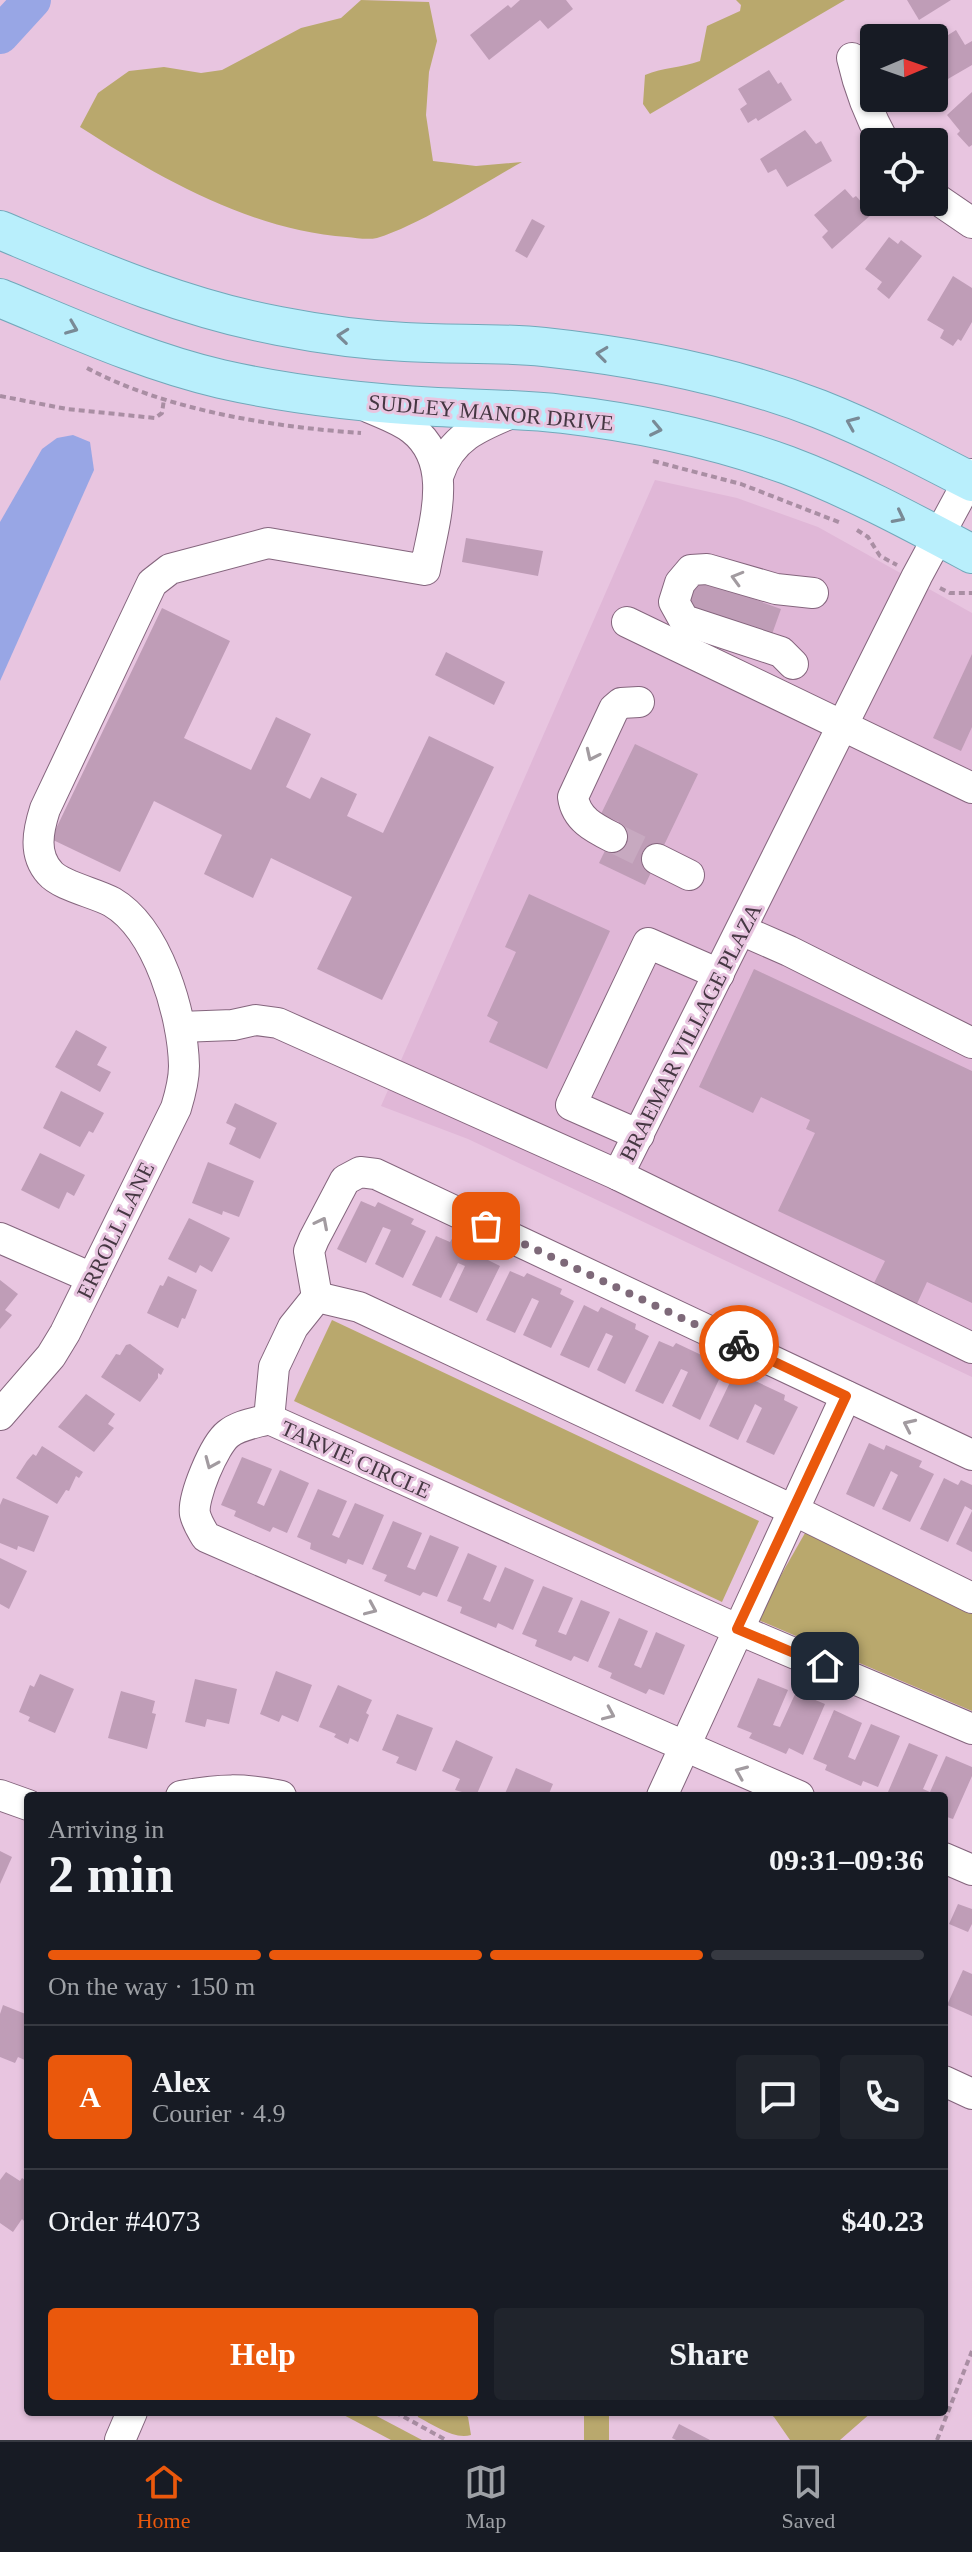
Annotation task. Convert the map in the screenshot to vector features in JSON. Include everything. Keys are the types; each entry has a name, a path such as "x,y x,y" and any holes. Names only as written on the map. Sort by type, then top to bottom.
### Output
{"main road":[{"path":"0,230 152,292 278,326 405,342 539,347 615,356 690,370 748,385 818,409 971,479"},
{"name":"SUDLEY MANOR DRIVE","path":"0,298 149,359 221,379 354,401 520,410 631,424 710,441 811,475 972,554"}],"street":[{"path":"852,58 858,86 878,128"},
{"path":"948,207 972,223"},
{"path":"354,401 396,419 418,434 439,474"},
{"path":"439,474 450,450 474,428 520,410"},
{"name":"ERROLL LANE","path":"0,1415 51,1356 176,1108 184,1068 180,1027 156,951 135,919 112,902 51,875 40,854 37,832 45,809 152,583 170,569 268,543 425,570 439,491 439,474"},
{"name":"BRAEMAR VILLAGE PLAZA","path":"971,479 938,536 618,1175 972,1348"},
{"path":"793,664 781,652 684,620 674,602 680,583 691,570 707,569 776,589 813,593"},
{"path":"627,622 972,788"},
{"path":"612,837 580,816 573,797 614,709 621,703 639,702"},
{"path":"657,859 689,875"},
{"path":"741,930 972,1043"},
{"path":"639,1135 571,1105 648,943 719,974"},
{"path":"180,1027 233,1025 256,1020 278,1023 618,1175"},
{"path":"972,1455 376,1174 360,1172 345,1180 309,1251 317,1297 359,1307 793,1510 972,1598"},
{"path":"0,1238 92,1278"},
{"name":"TARVIE CIRCLE","path":"317,1297 293,1327 274,1367 269,1419 737,1629 972,1729"},
{"path":"664,1792 846,1396"},
{"path":"269,1419 243,1426 226,1435 218,1447 195,1500 195,1514 206,1537 790,1792"},
{"path":"203,1792 247,1789 262,1792"},
{"path":"0,1795 24,1804"},
{"path":"948,1860 972,1870"},
{"path":"948,2083 972,2094"},
{"path":"120,2440 130,2416"}],"path":[{"path":"0,396 67,409 155,418 162,413 164,399"},
{"path":"650,460 741,484 825,515 868,537 880,556"},
{"path":"950,593 972,593"},
{"path":"948,2412 972,2351"},
{"path":"402,2416 446,2440"},
{"path":"937,2440 946,2416"}],"shaded area":[{"path":"361,0 429,2 437,41 429,72 426,115 433,161 476,166 522,162 413,223 377,238 362,239 311,233 241,213 174,182 80,127 98,93 129,71 164,67 201,73 222,70 301,28 341,18"},
{"path":"736,0 845,0 650,114 643,104 645,75 700,61 707,26 740,11 741,5"},
{"path":"655,480 737,498 818,527 972,613 972,1377 468,1139 381,1106"},
{"path":"332,1320 759,1521 722,1602 294,1401"},
{"path":"805,1533 972,1612 972,1711 756,1619"},
{"path":"346,2416 377,2416 422,2440 391,2440"},
{"path":"467,2416 471,2435 444,2431 418,2417"},
{"path":"584,2416 609,2416 609,2440 584,2440"},
{"path":"867,2416 840,2440 790,2440 774,2417"}],"water":[{"path":"73,435 90,442 94,470 0,681 0,522 42,449 57,438"}],"building":[{"path":"520,0 566,0 573,9 548,29 540,20 489,60 470,35 508,5 511,8"},
{"path":"907,0 951,0 919,20"},
{"path":"956,30 965,45 972,41 972,65 948,79 948,35"},
{"path":"769,70 792,100 758,121 756,118 748,123 740,109 747,104 738,89"},
{"path":"972,92 972,145 969,147 957,134 960,131 947,115"},
{"path":"805,130 816,144 821,141 832,161 787,187 776,169 768,173 760,159"},
{"path":"845,189 860,200 860,216 870,216 832,249 822,237 828,231 814,215"},
{"path":"532,219 545,226 527,258 515,251"},
{"path":"889,237 898,244 901,240 922,256 889,299 877,289 882,282 865,269"},
{"path":"953,276 972,288 972,322 961,341 958,339 953,346 940,338 944,330 927,320"},
{"path":"466,538 543,551 538,576 462,562"},
{"path":"698,579 781,609 771,637 687,608"},
{"path":"162,608 230,641 184,738 251,770 276,717 311,734 286,787 310,799 321,777 357,794 347,816 383,833 429,736 494,767 382,1000 317,969 352,897 271,858 253,898 204,874 222,835 154,801 120,872 51,839"},
{"path":"446,652 505,682 494,705 435,675"},
{"path":"972,654 972,727 961,751 933,738"},
{"path":"635,744 698,774 645,885 599,863 619,822 601,814"},
{"path":"529,894 610,931 547,1069 489,1042 498,1022 487,1016 516,952 505,947"},
{"path":"754,969 972,1071 972,1303 927,1282 915,1308 872,1287 885,1261 778,1211 815,1133 806,1129 810,1120 761,1097 753,1113 699,1087"},
{"path":"76,1030 107,1047 97,1065 111,1072 100,1092 55,1067"},
{"path":"61,1091 104,1113 93,1133 89,1131 80,1147 43,1128"},
{"path":"235,1103 277,1123 260,1159 229,1144 236,1128 226,1123"},
{"path":"40,1153 85,1175 74,1196 67,1192 59,1209 21,1190"},
{"path":"208,1162 254,1181 239,1217 223,1211 222,1215 192,1203"},
{"path":"361,1201 375,1207 378,1202 414,1219 411,1224 426,1231 403,1278 375,1264 391,1230 383,1227 366,1263 337,1249"},
{"path":"189,1218 230,1238 212,1272 200,1265 196,1273 168,1259"},
{"path":"436,1236 450,1242 453,1237 488,1254 486,1259 500,1266 477,1313 449,1300 465,1266 458,1263 441,1298 412,1285"},
{"path":"510,1271 524,1277 527,1273 562,1289 560,1294 574,1301 551,1348 523,1335 539,1301 532,1298 515,1333 486,1320"},
{"path":"168,1276 197,1290 178,1328 147,1313 160,1285 163,1286"},
{"path":"0,1280 18,1294 5,1310 12,1315 0,1329"},
{"path":"584,1305 598,1312 601,1307 636,1324 635,1329 649,1336 625,1384 597,1370 613,1336 606,1333 589,1368 560,1355"},
{"path":"659,1341 673,1347 676,1343 712,1360 709,1365 723,1371 700,1420 672,1406 688,1372 681,1369 663,1404 635,1391"},
{"path":"130,1344 164,1369 161,1375 158,1373 158,1378 140,1402 101,1377 116,1354 120,1355"},
{"path":"733,1376 747,1383 749,1378 785,1395 784,1400 798,1407 774,1455 746,1442 762,1408 755,1404 738,1440 709,1426"},
{"path":"86,1394 115,1414 108,1424 114,1428 94,1452 58,1427"},
{"path":"869,1443 884,1450 886,1445 922,1461 919,1467 934,1474 910,1522 882,1509 898,1475 891,1471 874,1507 846,1494"},
{"path":"42,1446 83,1472 79,1478 76,1476 69,1491 66,1490 57,1504 16,1478"},
{"path":"242,1457 272,1469 257,1503 264,1506 280,1470 309,1483 287,1533 273,1527 270,1532 234,1516 236,1511 221,1505"},
{"path":"944,1478 958,1485 961,1480 972,1485 972,1510 965,1506 948,1542 920,1529"},
{"path":"318,1489 347,1501 332,1535 339,1538 355,1503 384,1515 363,1565 348,1559 346,1564 310,1549 311,1543 297,1537"},
{"path":"3,1498 49,1516 34,1552 18,1546 17,1550 0,1543 0,1505"},
{"path":"972,1511 972,1552 956,1544"},
{"path":"393,1521 422,1533 407,1567 415,1570 430,1535 459,1547 437,1597 423,1592 420,1596 384,1581 387,1575 372,1569"},
{"path":"468,1553 497,1566 483,1599 490,1602 505,1567 534,1580 513,1630 498,1623 496,1628 460,1613 462,1607 447,1601"},
{"path":"0,1558 27,1571 9,1609 0,1604"},
{"path":"543,1586 573,1598 558,1632 566,1635 581,1600 610,1612 588,1662 574,1656 571,1661 535,1646 537,1640 522,1634"},
{"path":"619,1618 648,1631 634,1665 641,1668 656,1632 685,1645 664,1695 649,1689 646,1694 610,1678 612,1673 598,1667"},
{"path":"276,1671 312,1685 298,1722 282,1715 279,1722 260,1714"},
{"path":"40,1674 74,1689 55,1733 28,1721 30,1717 19,1712 30,1685 34,1687"},
{"path":"758,1678 788,1690 773,1725 780,1727 796,1692 825,1704 803,1755 789,1748 786,1754 749,1738 752,1733 737,1727"},
{"path":"195,1679 237,1689 229,1724 207,1719 205,1727 185,1722"},
{"path":"338,1685 372,1700 358,1742 350,1738 348,1744 334,1737 336,1734 319,1727"},
{"path":"121,1691 155,1701 152,1713 156,1714 147,1749 108,1738"},
{"path":"834,1710 862,1723 848,1757 855,1760 871,1724 900,1736 878,1787 863,1781 861,1786 825,1770 827,1765 813,1759"},
{"path":"397,1714 433,1728 416,1771 396,1763 399,1757 382,1750"},
{"path":"456,1740 493,1757 478,1792 455,1790 460,1779 442,1771"},
{"path":"909,1743 938,1755 923,1789 930,1792 888,1792"},
{"path":"946,1756 972,1767 972,1776 953,1819 948,1817 948,1792 930,1792"},
{"path":"516,1768 553,1784 550,1792 506,1792"},
{"path":"0,1851 12,1857 0,1884"},
{"path":"958,1904 972,1909 972,1924 968,1932 949,1924"},
{"path":"963,1970 972,1974 972,2016 948,2003"},
{"path":"3,2005 24,2013 24,2060 18,2057 15,2063 0,2057 0,2014"},
{"path":"6,2172 20,2181 24,2179 24,2221 22,2219 13,2232 0,2223 0,2180"},
{"path":"679,2424 710,2440 672,2438"}],"waterway":[{"path":"0,35 32,0"}],"tunnel":[{"path":"612,837 657,859"}],"way so far":[{"path":"486,1226 739,1345"}],"route":[{"path":"739,1345 846,1396 737,1629 825,1666"}]}
